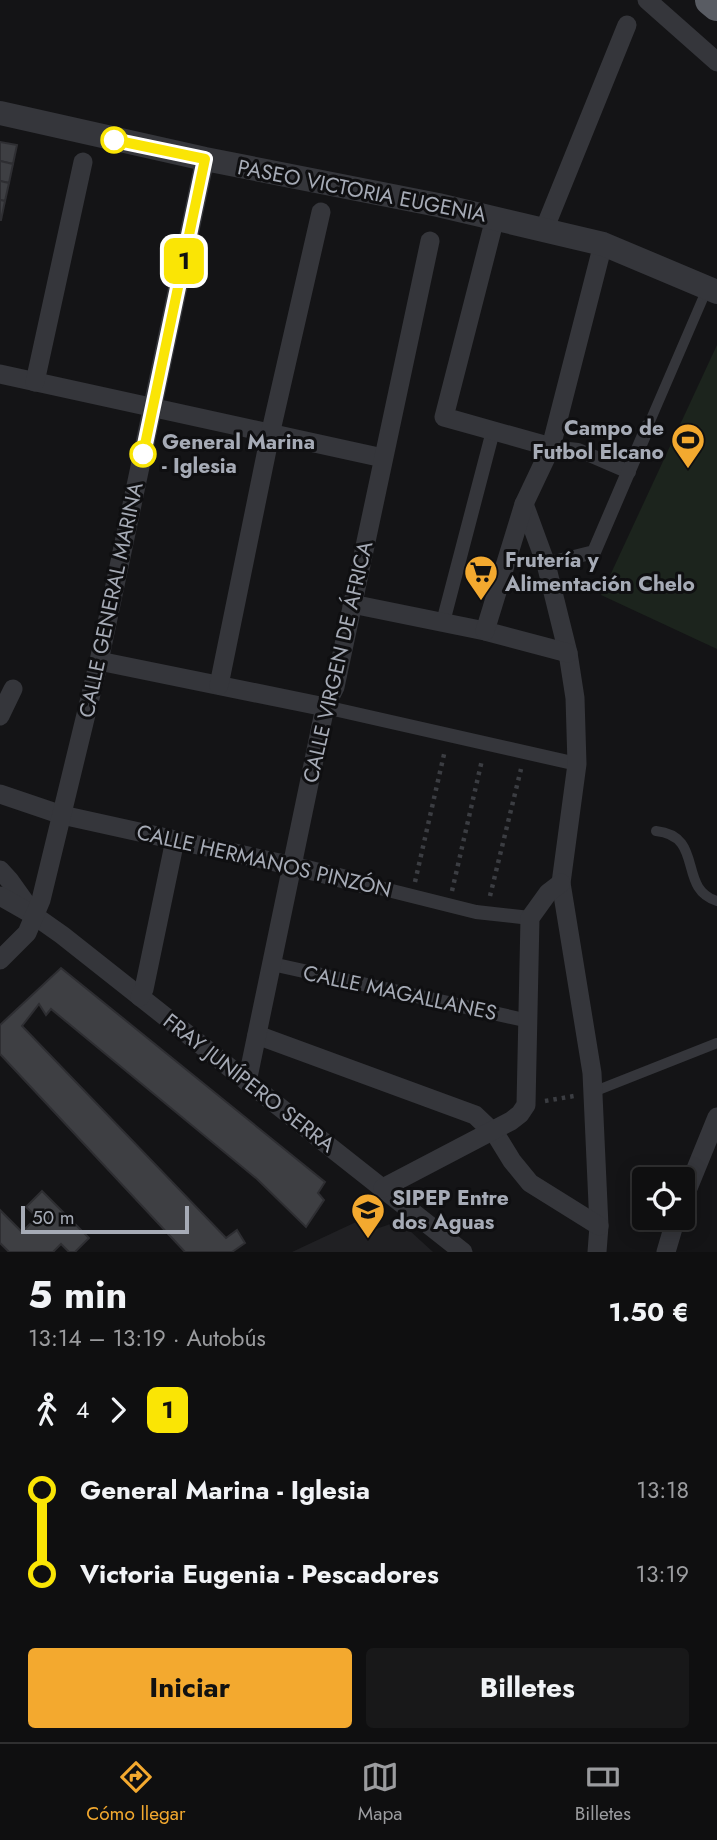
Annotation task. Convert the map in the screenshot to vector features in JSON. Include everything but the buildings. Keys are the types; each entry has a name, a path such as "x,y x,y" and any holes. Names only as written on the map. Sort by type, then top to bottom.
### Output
{"highway":[{"path":"711,0 717,5"}],"street":[{"path":"647,0 717,62"},
{"path":"544,230 627,25"},
{"name":"PASEO VICTORIA EUGENIA","path":"0,113 205,159 495,218 603,244 712,290"},
{"name":"CALLE GENERAL MARINA","path":"0,960 27,933 41,900 99,661 205,159"},
{"path":"35,382 83,162"},
{"path":"219,685 270,435 321,212"},
{"path":"495,218 444,417 551,447 578,450 629,472"},
{"name":"CALLE VIRGEN DE ÁFRICA","path":"247,1082 326,707 335,687 430,241"},
{"path":"485,631 524,504 551,447 603,244"},
{"path":"0,374 383,458"},
{"path":"546,564 594,552 648,426"},
{"path":"443,622 493,431"},
{"path":"524,504 546,564 568,653 575,698 577,764 561,883 592,1073 599,1226 597,1252"},
{"path":"352,604 485,631 568,653"},
{"path":"99,661 326,707 577,764"},
{"path":"0,716 13,689"},
{"name":"CALLE HERMANOS PINZÓN","path":"0,794 62,815 293,866 449,906 485,914 530,918"},
{"path":"139,997 144,989 175,840"},
{"path":"0,870 35,915"},
{"path":"383,1188 511,1121 526,1105 530,918 548,892 561,883"},
{"path":"0,897 35,915"},
{"name":"FRAY JUNÍPERO SERRA","path":"35,915 463,1252"},
{"name":"CALLE MAGALLANES","path":"272,964 529,1021"},
{"path":"257,1035 475,1115 496,1135 530,1183 599,1226"},
{"path":"695,1171 717,1117"},
{"path":"666,1252 672,1230"}],"lane":[{"path":"648,426 712,290"},
{"path":"656,831 675,836 683,844 688,852 696,886 710,899 717,901"},
{"path":"592,1092 717,1043"}],"path":[{"path":"412,896 449,735"},
{"path":"449,906 486,743"},
{"path":"485,914 525,752"},
{"path":"526,1105 592,1092"}],"shaded area":[{"name":"Campo de Futbol Elcano","path":"717,345 717,649 601,595"},
{"name":"SIPEP Entre dos Aguas","path":"371,1215 376,1229 399,1221 433,1252 292,1252"}],"bus line":[{"name":"1","path":"114,140 205,159 143,454"}],"place":[{"name":"General Marina - Iglesia","path":"143,454"},
{"name":"Campo de Futbol Elcano","path":"688,470"},
{"name":"Frutería y Alimentación Chelo","path":"481,602"},
{"name":"SIPEP Entre dos Aguas","path":"368,1240"}]}
